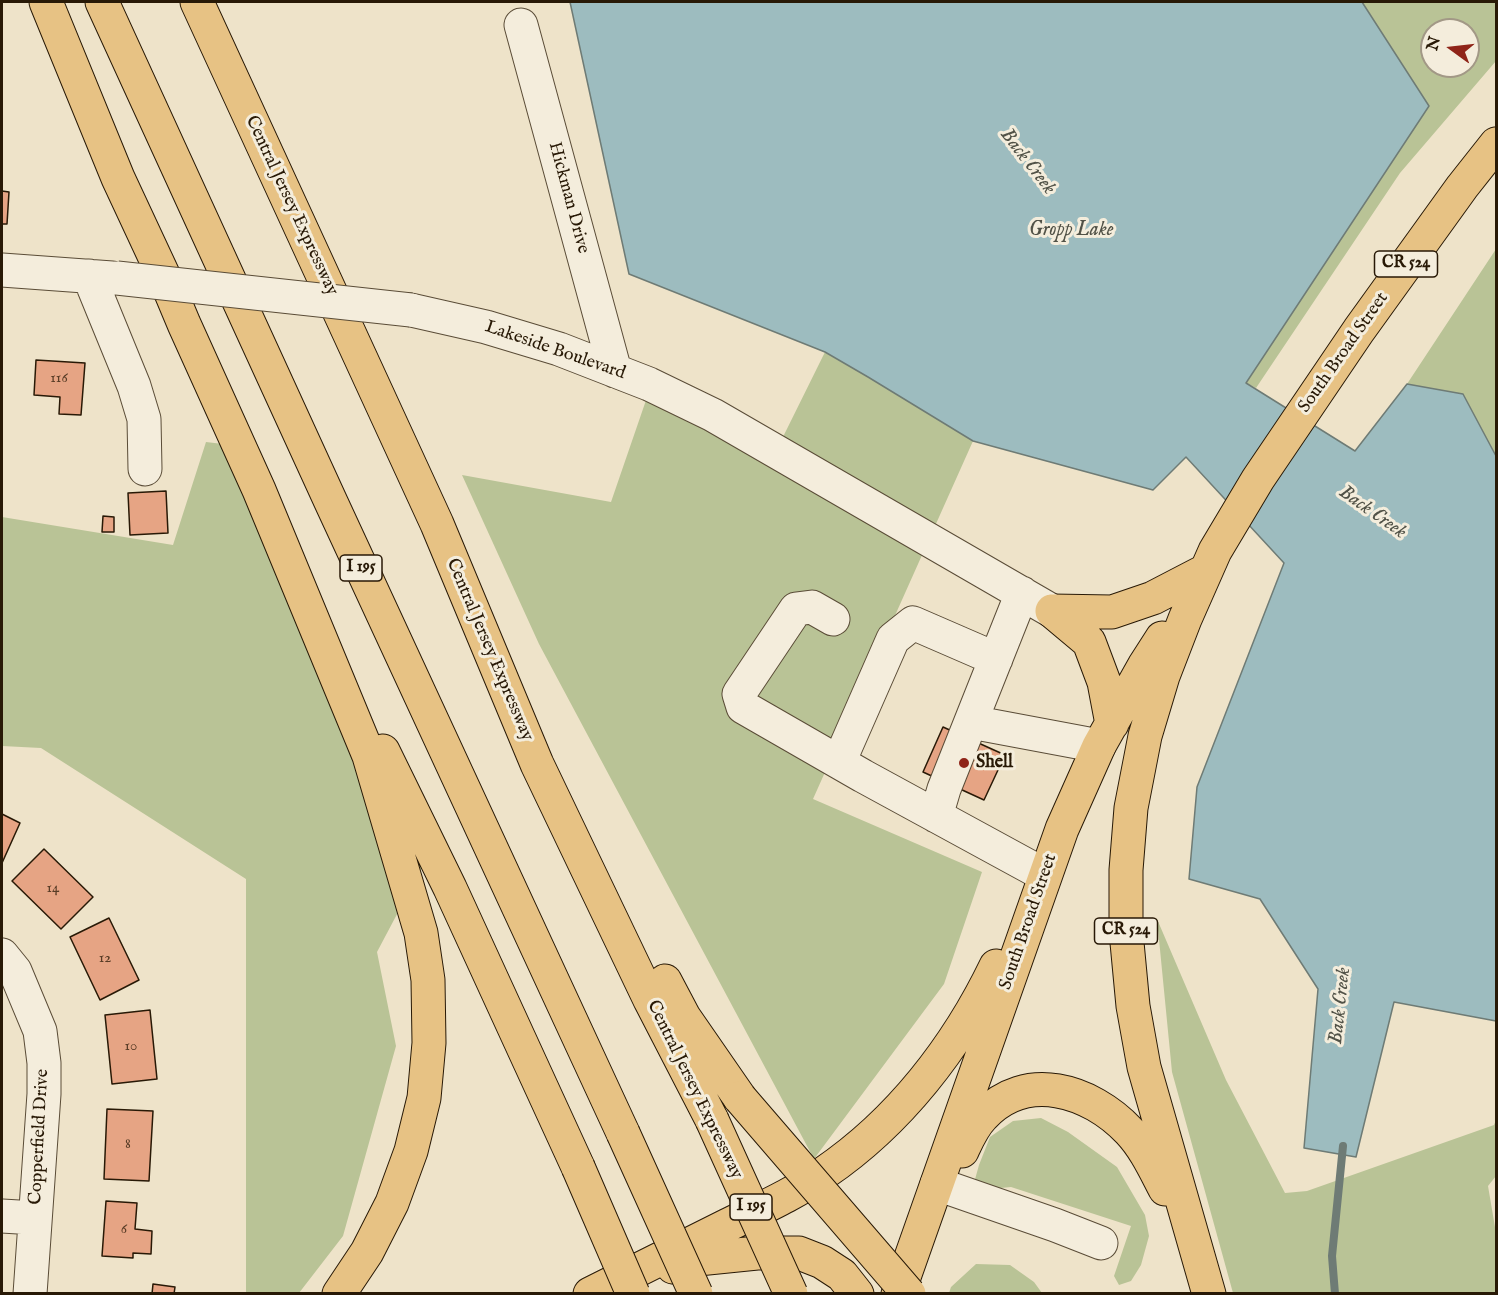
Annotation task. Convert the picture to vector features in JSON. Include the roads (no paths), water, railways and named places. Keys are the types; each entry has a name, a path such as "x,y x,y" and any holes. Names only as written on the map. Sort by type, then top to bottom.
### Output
{"main road":[{"path":"46,2 118,177 259,490 369,756 421,933 428,980 429,1043 424,1098 411,1151 392,1203 367,1252 339,1293"},
{"name":"I 195","path":"102,2 696,1293"},
{"name":"Central Jersey Expressway","path":"197,2 437,524 537,764 650,1000 712,1120 791,1293"},
{"name":"South Broad Street","path":"898,1293 1062,829 1106,735 1144,666 1258,479 1359,330 1462,187 1497,144"},
{"path":"281,542 450,888 633,1293"},
{"path":"1052,611 1112,612 1153,598 1210,561"},
{"name":"South Broad Street","path":"1209,1293 1144,1067 1132,1006 1126,932 1126,870 1131,808 1145,736 1163,676 1210,561"},
{"path":"1052,611 1089,642 1104,682 1106,735"},
{"path":"537,764 575,812 684,1017 740,1098 909,1293"},
{"path":"590,1293 791,1194 824,1173 895,1113 934,1068 970,1015 990,979 1062,829"},
{"path":"937,1184 959,1156 972,1130 983,1115 1004,1099 1026,1091 1042,1089 1072,1094 1102,1109 1128,1130 1149,1157 1199,1261"},
{"path":"595,1293 698,1259 757,1253 799,1253 822,1262 842,1275 857,1293"}],"street":[{"name":"Hickman Drive","path":"521,25 615,371"},
{"name":"Lakeside Boulevard","path":"2,270 103,277 411,310 486,327 559,349 649,384 713,415 1052,611"},
{"path":"103,277 144,419 145,469"},
{"path":"936,816 944,789 1022,594"},
{"path":"833,620 812,607 796,609 738,694 743,707 1041,873"},
{"path":"839,762 893,639 913,623 996,659"},
{"path":"971,722 1106,735"},
{"name":"Copperfield Drive","path":"2,955 15,971 40,1031 44,1063 44,1094 30,1293"},
{"path":"937,1184 1101,1243"},
{"path":"2,1216 35,1218"}],"water":[{"name":"Gropp Lake","path":"570,2 1362,2 1429,106 1246,383 1355,451 1407,384 1463,394 1496,456 1496,1021 1394,1002 1356,1157 1304,1148 1318,989 1260,899 1189,879 1197,787 1284,563 1186,457 1153,490 973,441 825,352 629,274"}],"waterway":[{"name":"Back Creek","path":"1335,1294 1332,1256 1343,1146"}],"place":[{"name":"Shell","path":"964,763"}]}
